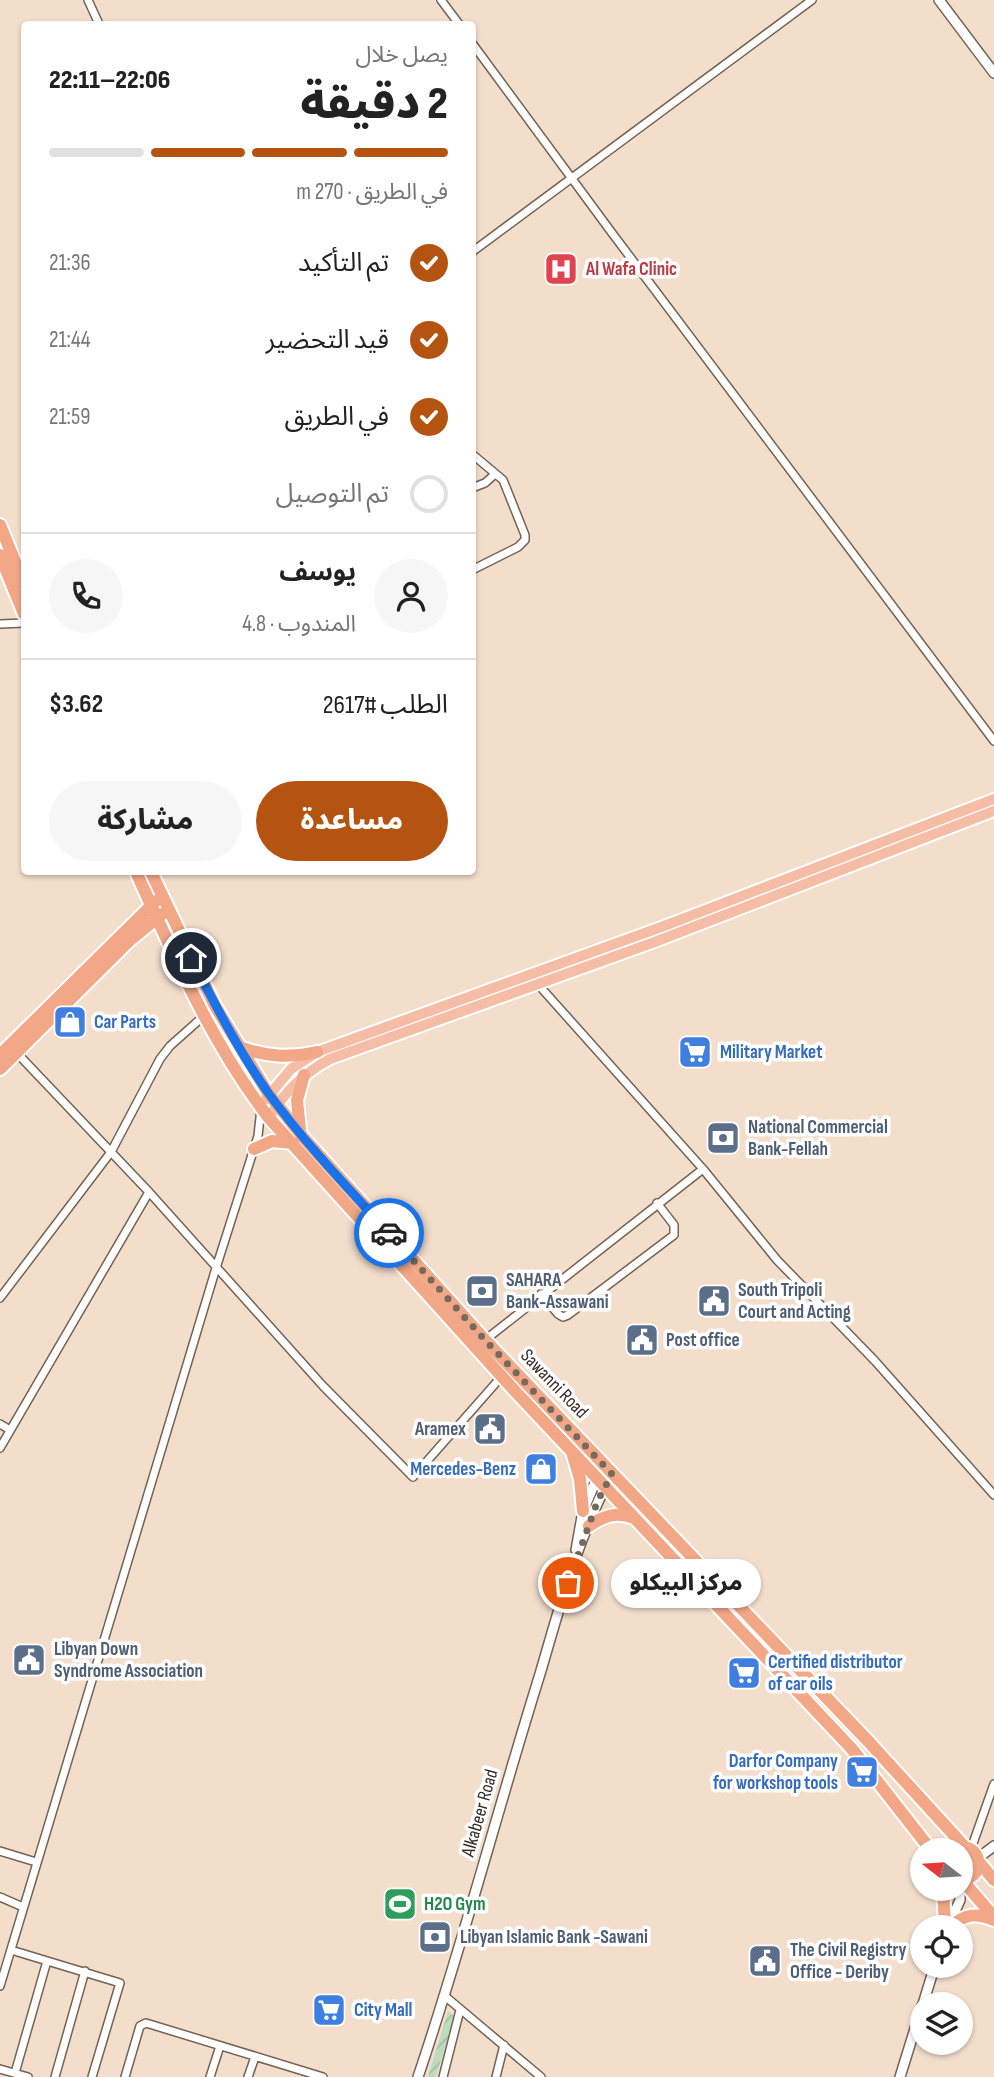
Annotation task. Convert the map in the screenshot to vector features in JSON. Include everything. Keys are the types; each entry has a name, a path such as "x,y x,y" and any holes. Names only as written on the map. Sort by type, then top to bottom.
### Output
{"highway":[{"path":"0,525 21,577"},
{"path":"0,555 21,607"},
{"path":"138,875 159,907"},
{"path":"152,875 159,907"},
{"path":"0,1069 9,1051 159,907"},
{"name":"Sawanni Road","path":"159,907 215,1006 298,1140 502,1376 862,1759 922,1838"},
{"name":"Sawanni Road","path":"159,907 203,1016 239,1078 265,1113 298,1140 607,1469 868,1741 955,1838"},
{"path":"240,1047 254,1053 286,1057 317,1052"},
{"path":"254,1149 272,1141 298,1140 297,1100 304,1075"},
{"path":"570,1448 580,1479 583,1511"},
{"path":"589,1526 607,1516 628,1515 638,1519"},
{"name":"Sawanni Road","path":"973,1858 994,1880"},
{"path":"973,1862 978,1870 973,1876"},
{"path":"973,1896 994,1919"},
{"path":"973,1915 994,1919"}],"main road":[{"path":"265,1113 268,1093 291,1069 317,1052 664,926 994,799"},
{"path":"265,1113 304,1075 330,1059 538,985 994,811"}],"street":[{"path":"89,0 98,21"},
{"path":"441,0 457,21"},
{"path":"476,250 812,0"},
{"path":"939,0 994,73"},
{"path":"476,48 994,741"},
{"path":"476,457 506,485 525,540 518,547 476,568"},
{"path":"476,486 495,474"},
{"path":"0,624 21,623"},
{"path":"528,975 703,1169 777,1260 875,1361 994,1495"},
{"path":"0,1297 111,1152 160,1059 215,1006"},
{"path":"9,1051 149,1192 323,1386 413,1477 502,1376"},
{"path":"0,1986 265,1113"},
{"path":"258,1136 265,1113"},
{"path":"485,1340 703,1169"},
{"path":"0,1448 149,1192"},
{"path":"541,1294 558,1314 563,1317 569,1315 674,1235 674,1225 657,1203"},
{"path":"0,1424 9,1430"},
{"name":"Alkabeer Road","path":"575,1558 583,1511 607,1469"},
{"name":"Alkabeer Road","path":"418,2077 446,1997 515,1752 575,1558 589,1526 600,1482"},
{"path":"973,1840 994,1784"},
{"path":"973,1852 994,1846"},
{"path":"0,1851 36,1862"},
{"path":"0,1897 23,1907"},
{"path":"11,1950 120,1984 92,2077"},
{"path":"15,2073 47,1961"},
{"path":"54,2077 85,1972"},
{"path":"446,1997 541,2077"},
{"path":"443,2077 460,2010"},
{"path":"125,2077 143,2024 323,2077"},
{"path":"496,2077 504,2045"},
{"path":"210,2077 220,2046"},
{"path":"900,2077 910,2046"},
{"path":"248,2077 254,2057"},
{"path":"0,2069 28,2077"}],"green space":[{"path":"448,2011 454,2016 436,2077 428,2077"}],"way so far":[{"path":"389,1233 485,1340 612,1474 598,1500 568,1583"}],"place":[{"name":"Al Wafa Clinic","path":"561,269"},
{"name":"Car Parts","path":"70,1022"},
{"name":"Military Market","path":"695,1052"},
{"name":"National Commercial Bank-Fellah","path":"723,1138"},
{"name":"SAHARA Bank-Assawani","path":"482,1291"},
{"name":"South Tripoli Court and Acting","path":"714,1301"},
{"name":"Post office","path":"642,1340"},
{"name":"Aramex","path":"490,1429"},
{"name":"Mercedes-Benz","path":"541,1469"},
{"name":"مركز البيكلو","path":"568,1583"},
{"name":"Libyan Down Syndrome Association","path":"29,1660"},
{"name":"Certified distributor of car oils","path":"744,1673"},
{"name":"Darfor Company for workshop tools","path":"862,1772"},
{"name":"H2O Gym","path":"400,1904"},
{"name":"Libyan Islamic Bank -Sawani","path":"435,1937"},
{"name":"The Civil Registry Office - Deriby","path":"765,1961"},
{"name":"City Mall","path":"329,2010"}],"route":[{"path":"191,958 215,1006 268,1093 303,1137 389,1233"}]}
